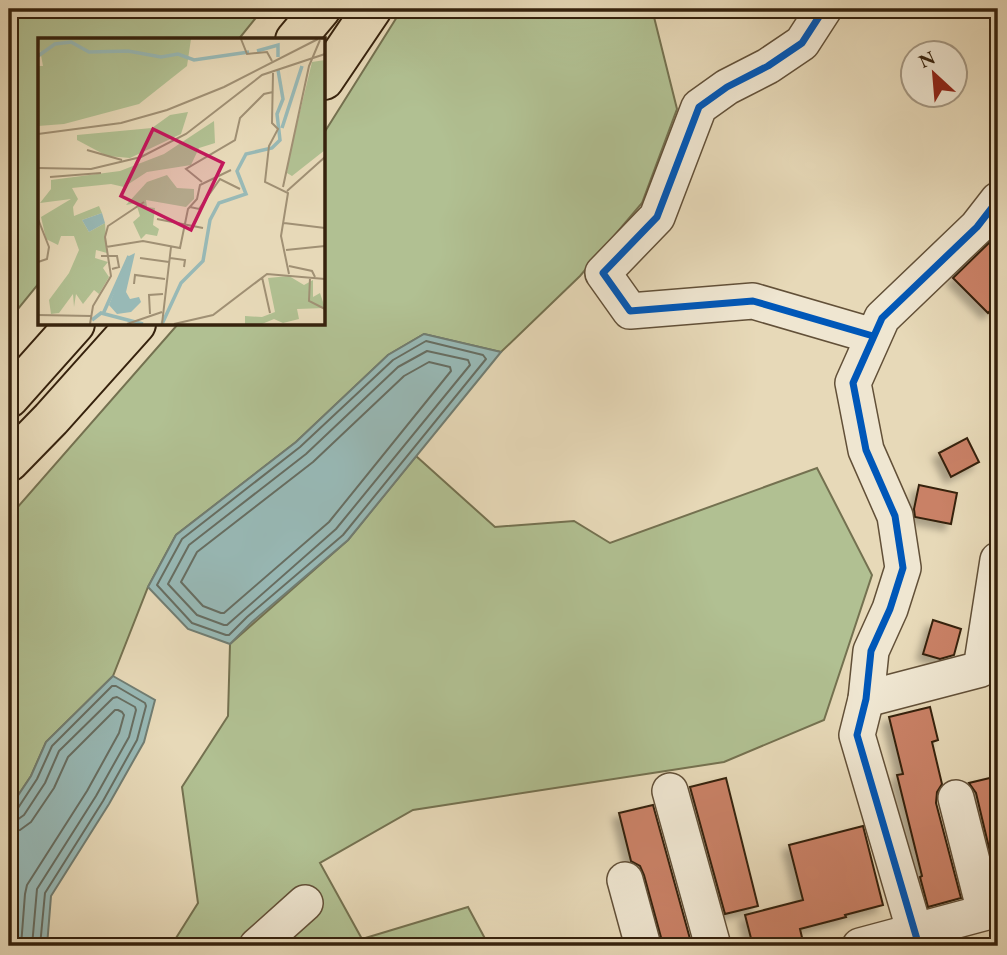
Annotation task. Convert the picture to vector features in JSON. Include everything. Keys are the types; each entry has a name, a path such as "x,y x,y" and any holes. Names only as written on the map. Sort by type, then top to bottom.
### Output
{"highway":[{"path":"299,38 321,9"},
{"path":"326,77 372,9"},
{"path":"9,375 55,326"},
{"path":"9,398 73,326"},
{"path":"9,462 134,326"}],"street":[{"path":"824,9 802,43 768,66 727,87 699,107 657,218 603,273 630,311 753,301 873,335"},
{"path":"917,939 857,735 866,699 871,651 890,609 902,568 895,516 866,450 853,383 882,318 977,227 998,200"},
{"path":"866,699 990,666 997,570"},
{"path":"670,791 713,946"},
{"path":"860,946 917,939 992,911 956,798"},
{"path":"625,880 643,946"},
{"path":"257,946 305,902"}],"green space":[{"path":"9,9 263,9 240,38 38,38 38,284 9,320"},
{"path":"402,9 652,9 677,109 642,203 580,276 501,352 424,334 388,355 296,442 176,535 148,587 113,676 46,742 31,776 9,809 9,517 176,326 326,326 326,130"},
{"path":"416,456 495,527 574,521 610,543 817,468 872,575 824,720 724,762 413,810 320,863 362,939 468,907 489,946 171,946 198,903 182,787 228,716 230,644 348,540"}],"water":[{"path":"424,334 501,352 348,540 230,644 188,629 148,587 176,535 296,442 388,355"},
{"path":"113,676 155,700 144,742 51,896 47,946 9,946 9,809 31,776 46,742"}],"building":[{"path":"995,237 998,241 998,303 988,313 953,278"},
{"path":"967,438 979,462 951,477 939,453"},
{"path":"919,485 957,493 951,524 915,517"},
{"path":"933,620 961,629 954,655 940,659 923,654"},
{"path":"930,707 938,740 932,742 942,784 937,792 936,803 961,898 928,907 897,775 903,774 889,717"},
{"path":"998,776 998,850 990,852 976,793 969,783"},
{"path":"726,778 758,906 725,914 690,787"},
{"path":"653,805 692,946 663,946 644,875 640,866 631,861 619,813"},
{"path":"863,826 883,905 800,929 804,946 753,946 745,915 803,900 789,845"}],"cycle path":[{"path":"824,9 802,43 768,66 727,87 699,107 657,217 603,273 630,311 753,301 873,336"},
{"path":"919,946 857,735 866,699 871,651 890,609 903,568 895,516 866,450 853,383 882,318 977,227 998,200"}]}
